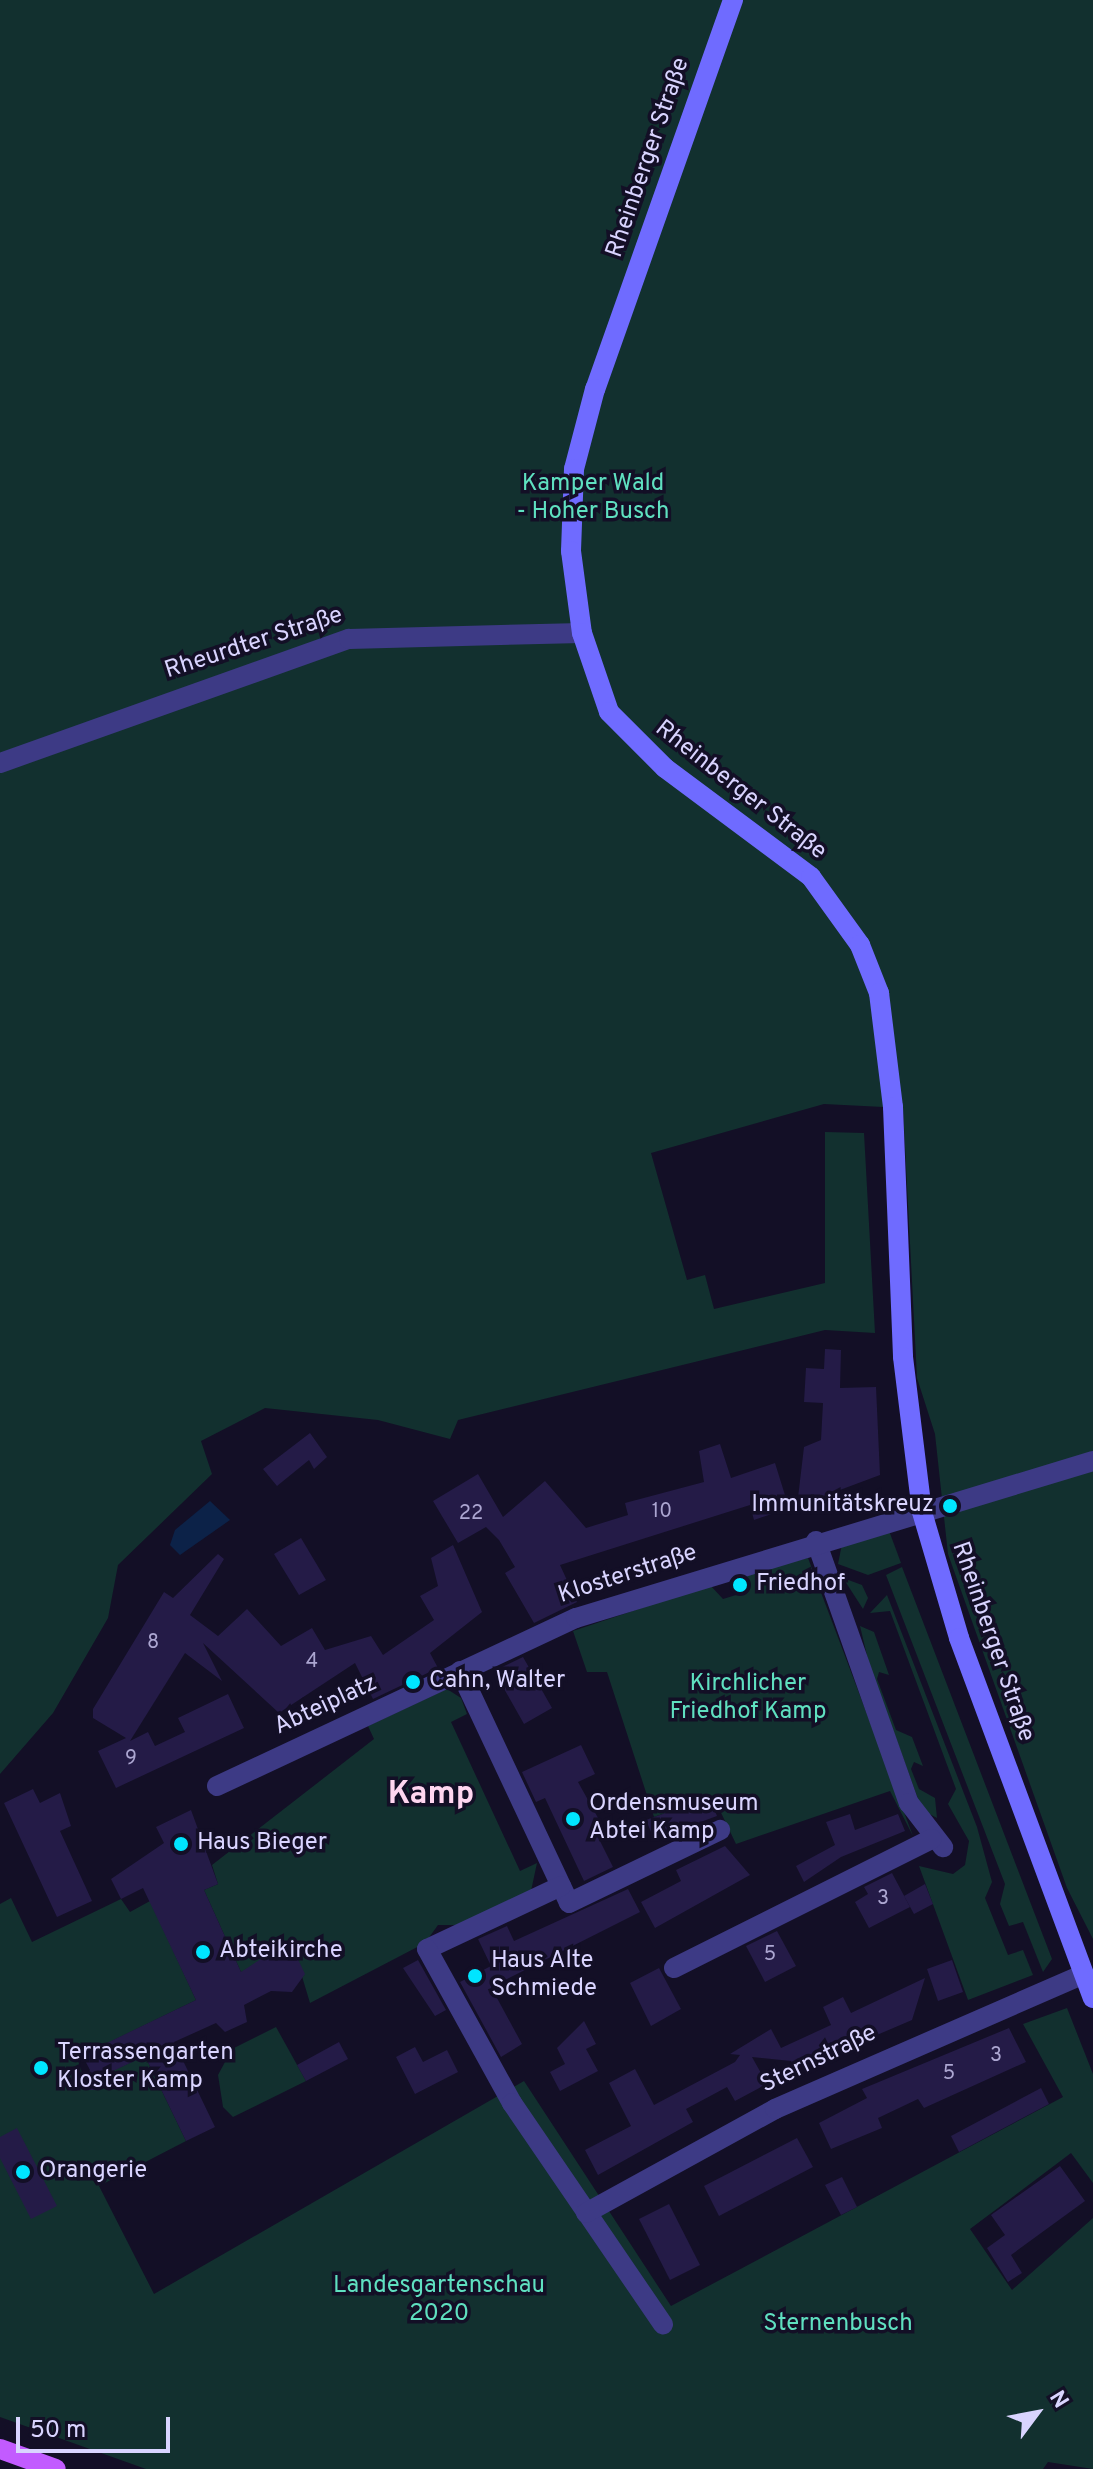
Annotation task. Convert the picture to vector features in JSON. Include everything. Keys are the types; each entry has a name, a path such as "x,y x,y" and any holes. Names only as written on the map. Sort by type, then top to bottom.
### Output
{"main road":[{"name":"Rheinberger Straße","path":"733,0 595,389 574,469 571,551 582,633 609,712 665,768 811,877 860,945 874,981 888,1047 903,1357 922,1512 959,1638 1093,1995"},
{"path":"0,2449 56,2469"}],"street":[{"name":"Rheurdter Straße","path":"0,763 349,639 582,633"},
{"name":"Klosterstraße","path":"460,1671 576,1618 816,1541 1093,1461"},
{"path":"674,1968 938,1843 909,1803 816,1541"},
{"path":"460,1671 569,1903 720,1830"},
{"name":"Abteiplatz","path":"217,1786 460,1671"},
{"path":"561,1886 427,1949 499,2082 663,2324"},
{"name":"Sternstraße","path":"586,2213 775,2109 1084,1974"}],"green space":[{"name":"Kamper Wald - Hoher Busch","path":"0,0 1093,0 1093,1939 1067,1888 948,1554 935,1434 917,1378 903,1108 824,1104 651,1153 687,1280 705,1275 714,1309 825,1283 825,1132 864,1133 875,1333 825,1330 458,1420 450,1439 378,1420 265,1408 201,1441 212,1474 118,1565 108,1618 53,1713 0,1774"},
{"path":"888,1528 901,1563 868,1575 838,1564 842,1544"},
{"name":"Kirchlicher Friedhof Kamp","path":"808,1558 913,1836 890,1791 736,1844 713,1796 654,1817 607,1672 587,1672 573,1631 710,1585 723,1599 749,1591 743,1574"},
{"path":"902,1567 1052,1959 1043,1972 1023,1922 1009,1926 1000,1904 1005,1884 886,1575"},
{"path":"843,1578 862,1585 868,1598 863,1609"},
{"path":"887,1595 977,1827 992,1882 985,1898 1008,1955 1023,1950 1033,1975 968,2000 919,1866 953,1874 965,1865 969,1841 948,1804 956,1789 890,1611 870,1613"},
{"path":"860,1626 874,1632 889,1675 879,1672 877,1679 896,1730 912,1737 923,1766 914,1762 911,1769 919,1789 935,1798 937,1818 922,1810 869,1664"},
{"path":"447,1689 461,1698 467,1714 451,1722 520,1871 537,1863 531,1891 460,1925 438,1925 425,1943 310,2003 295,1953 273,1951 260,1969 241,1972 204,1890 218,1884 212,1865 374,1739 368,1726"},
{"path":"11,1898 32,1942 121,1899 130,1912 150,1901 196,2000 77,2058 88,2090 99,2090 103,2075 145,2056 186,2141 99,2186 154,2294 524,2081 671,2306 1063,2097 1023,2024 1067,2008 1093,2074 1093,2183 1071,2153 970,2229 1012,2290 1093,2218 1093,2469 1048,2462 1043,2469 146,2469 0,2417 0,1904"},
{"path":"276,2027 306,2081 233,2117 223,2107 218,2075 232,2049"}],"water":[{"path":"210,1501 230,1520 180,1555 170,1545 175,1530"}],"building":[{"path":"825,1349 841,1350 840,1388 876,1387 880,1475 797,1506 804,1447 821,1440 823,1403 804,1402 806,1368 824,1369"},
{"path":"310,1433 327,1457 314,1469 309,1460 277,1486 263,1469"},
{"path":"720,1444 731,1478 775,1463 789,1508 754,1520 750,1505 560,1565 577,1602 534,1623 505,1573 515,1567 499,1540 486,1527 458,1543 433,1501 478,1474 503,1517 545,1481 586,1528 628,1515 625,1503 704,1482 699,1451"},
{"path":"301,1538 326,1580 299,1595 274,1554"},
{"path":"453,1545 482,1612 430,1653 438,1668 373,1699 355,1663 279,1713 203,1643 222,1681 185,1653 130,1741 148,1732 155,1746 185,1732 178,1718 228,1694 244,1728 116,1788 98,1751 126,1738 93,1718 93,1709 164,1592 173,1598 218,1554 224,1559 190,1615 218,1636 247,1609 281,1646 312,1628 325,1650 371,1636 383,1655 434,1620 420,1596 438,1586 431,1558"},
{"path":"523,1657 552,1708 524,1724 494,1671"},
{"path":"581,1745 595,1774 578,1782 607,1834 598,1837 613,1867 584,1881 545,1798 536,1802 522,1772"},
{"path":"33,1789 40,1803 60,1793 71,1826 60,1831 92,1901 57,1917 4,1803"},
{"path":"710,1797 717,1816 654,1839 646,1820"},
{"path":"191,1810 218,1884 204,1890 241,1972 273,1951 295,1953 305,1974 292,1992 271,1991 244,2005 247,2022 225,2032 216,2023 174,2042 215,2127 186,2141 145,2056 113,2071 99,2090 88,2090 82,2080 90,2070 82,2055 196,2000 143,1888 121,1899 111,1879 164,1843 156,1827"},
{"path":"850,1814 855,1830 898,1814 905,1831 841,1857 804,1882 796,1866 835,1845 826,1822"},
{"path":"725,1846 750,1875 655,1928 641,1902 681,1881 676,1870"},
{"path":"892,1873 910,1907 869,1928 855,1902 868,1894 864,1887"},
{"path":"925,1884 933,1904 914,1914 904,1896"},
{"path":"628,1889 640,1912 491,1987 522,2044 501,2057 460,1982 491,1966 478,1939 507,1926 514,1941"},
{"path":"777,1931 796,1966 765,1982 746,1946"},
{"path":"418,1960 446,2010 435,2016 403,1968"},
{"path":"952,1960 963,1992 938,2001 927,1969"},
{"path":"659,1968 681,2009 651,2026 630,1983"},
{"path":"925,1978 912,2020 795,2070 791,2061 752,2057 767,2084 735,2101 727,2087 686,2109 693,2122 598,2175 585,2150 631,2126 609,2083 635,2069 654,2105 735,2062 740,2055 730,2054 771,2029 781,2048 831,2025 823,2007 843,1997 851,2013"},
{"path":"584,2021 596,2044 586,2049 598,2071 560,2091 550,2072 565,2064 557,2048"},
{"path":"1009,2028 1026,2062 924,2108 918,2099 878,2118 882,2128 831,2149 819,2123 867,2098 862,2089"},
{"path":"339,2042 348,2059 306,2081 297,2065"},
{"path":"415,2047 423,2062 447,2050 458,2072 415,2094 396,2057"},
{"path":"1041,2088 1049,2104 959,2152 951,2136"},
{"name":"Orangerie","path":"17,2128 57,2206 31,2219 0,2158 0,2137"},
{"path":"797,2138 813,2167 719,2216 704,2186"},
{"path":"1060,2166 1085,2201 1011,2255 1022,2273 1008,2282 987,2248 1005,2235 991,2215"},
{"path":"842,2177 857,2207 841,2215 825,2185"},
{"path":"669,2204 700,2265 670,2280 639,2219"}],"place":[{"name":"Immunitätskreuz","path":"950,1506"},
{"name":"Friedhof","path":"740,1585"},
{"name":"Cahn, Walter","path":"413,1682"},
{"name":"Ordensmuseum Abtei Kamp","path":"573,1819"},
{"name":"Haus Bieger","path":"181,1844"},
{"name":"Abteikirche","path":"203,1952"},
{"name":"Haus Alte Schmiede","path":"475,1976"},
{"name":"Terrassengarten Kloster Kamp","path":"41,2068"},
{"name":"Orangerie","path":"23,2172"}],"district":[{"name":"Kamp","path":"431,1795"}],"park label":[{"name":"Landesgartenschau 2020","path":"439,2301"},
{"name":"Sternenbusch","path":"838,2325"}]}
